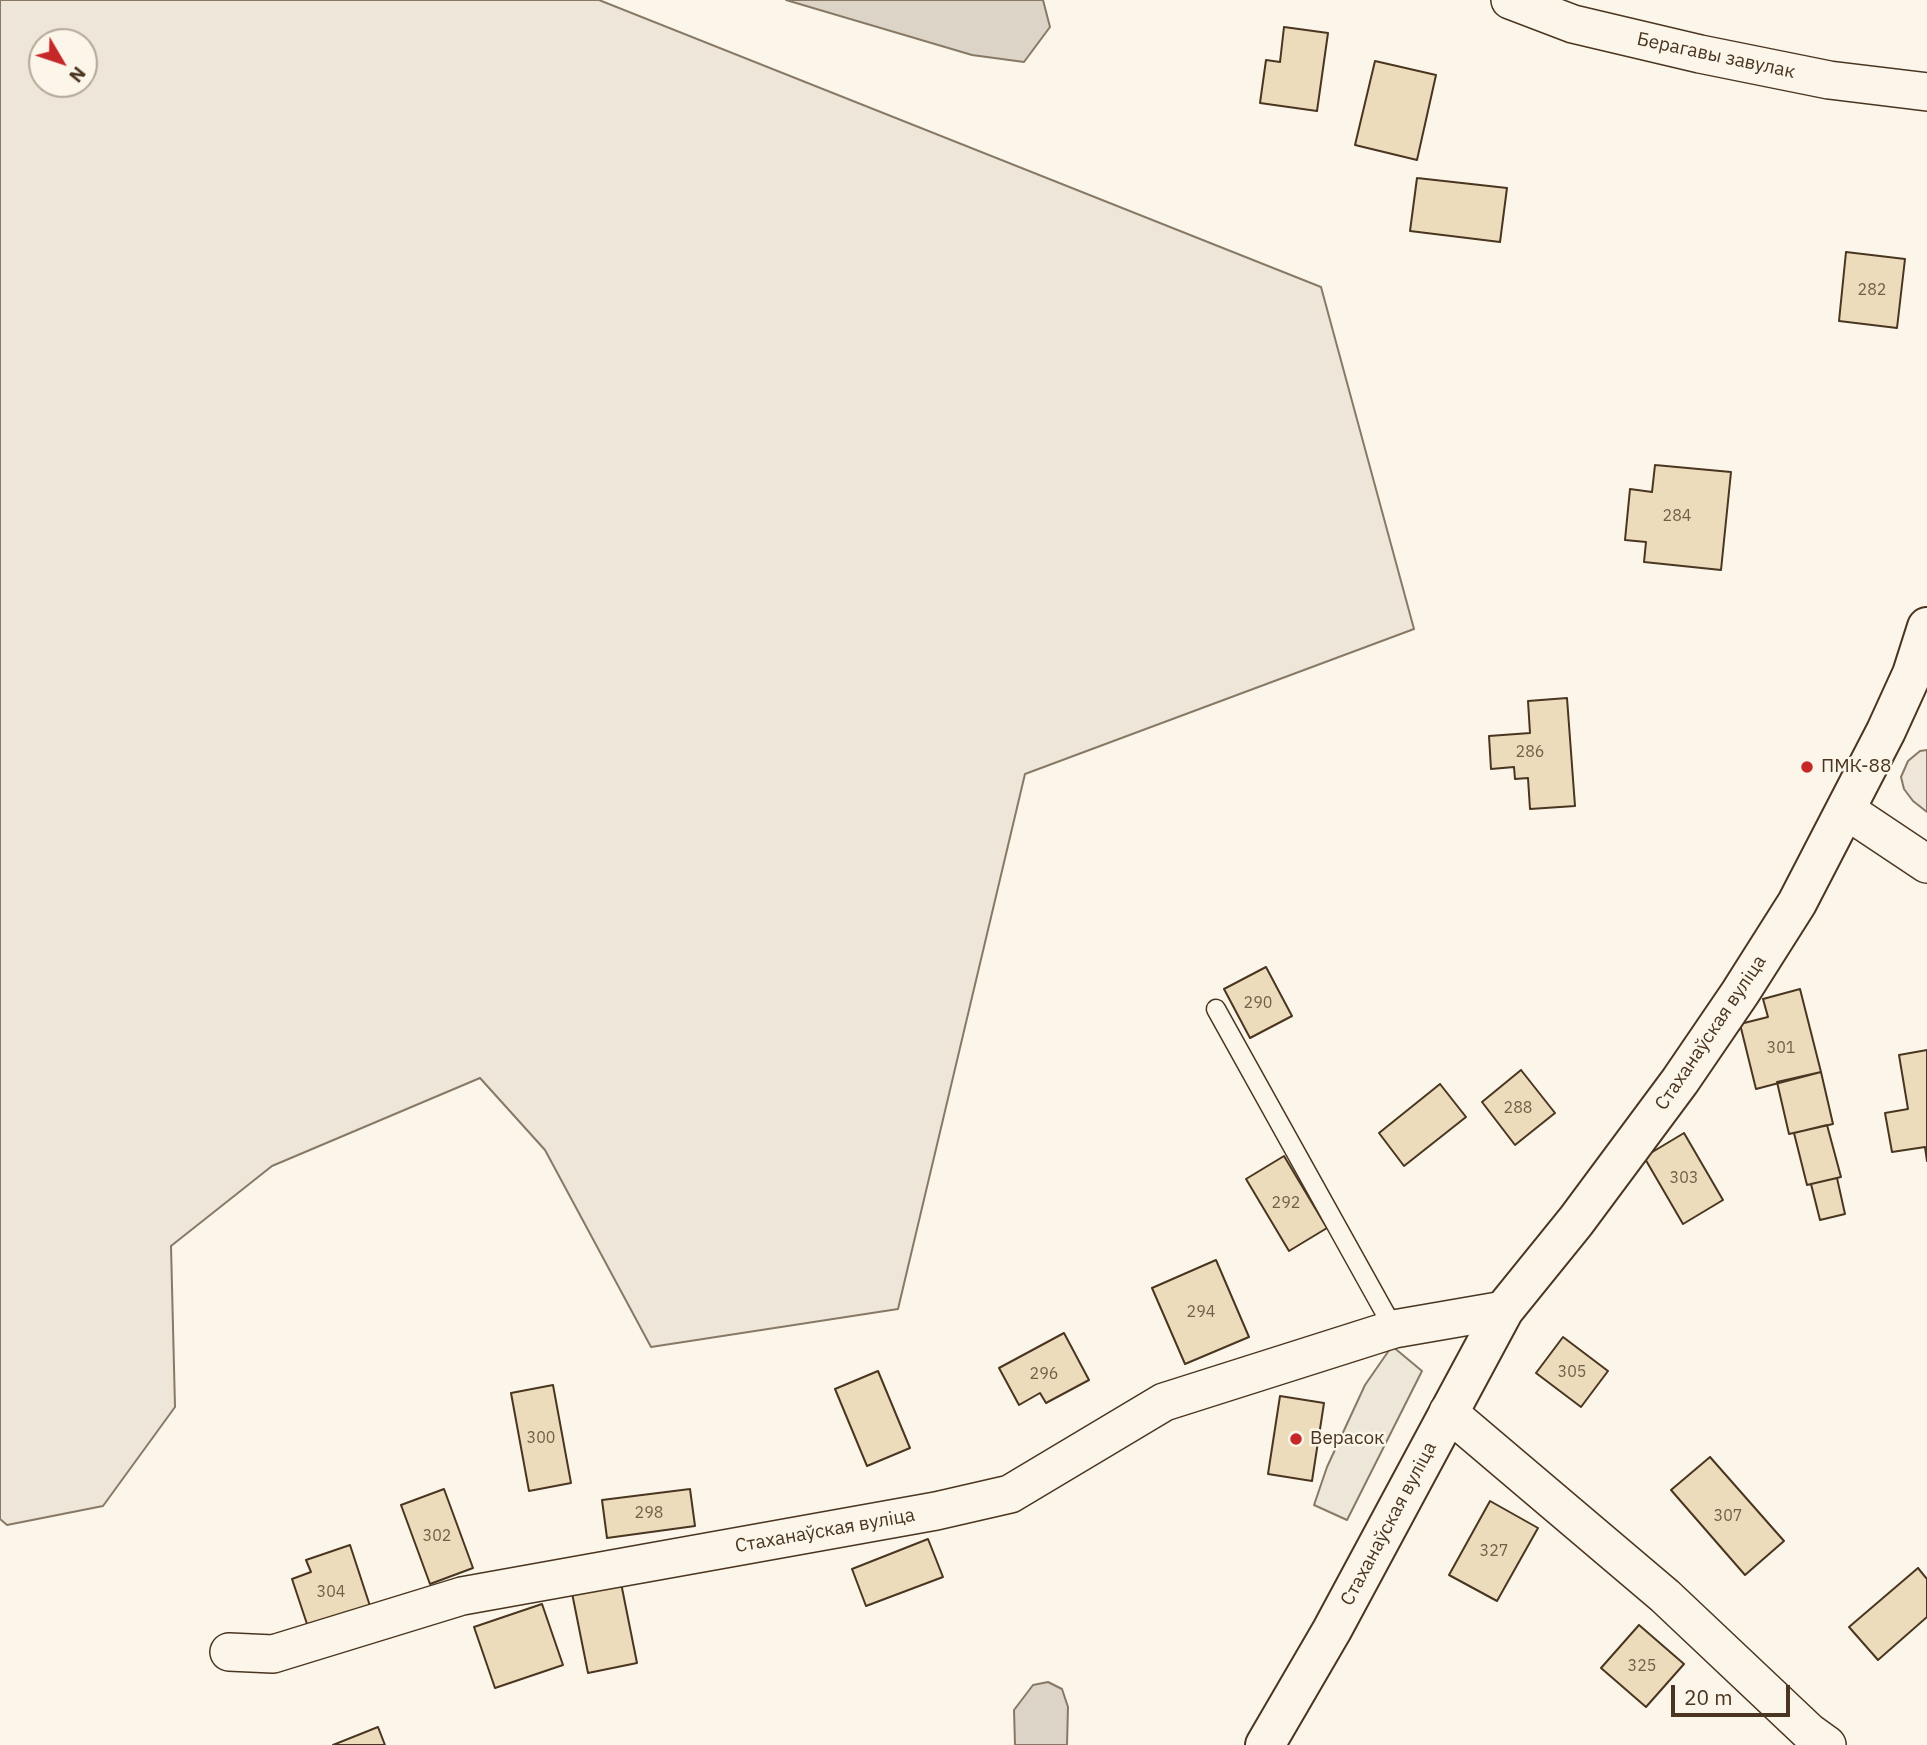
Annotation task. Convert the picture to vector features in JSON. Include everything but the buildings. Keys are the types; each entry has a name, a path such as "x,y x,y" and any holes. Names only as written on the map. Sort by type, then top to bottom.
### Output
{"street":[{"name":"Берагавы завулак","path":"1510,0 1573,24 1700,54 1829,80 1927,92"},
{"name":"Стаханаўская вуліца","path":"1265,1745 1332,1630 1504,1310 1576,1221 1710,1037 1797,903 1886,731 1912,674 1927,627"},
{"path":"1846,810 1927,864"},
{"name":"Стаханаўская вуліца","path":"229,1653 273,1654 462,1597 936,1511 1010,1494 1164,1402 1394,1329 1504,1310"},
{"path":"1448,1412 1665,1596 1827,1745"}],"lane":[{"path":"1216,1009 1394,1329"}],"shaded area":[{"path":"0,0 599,0 1321,287 1414,629 1025,774 898,1309 651,1347 545,1150 480,1078 272,1166 171,1246 175,1407 103,1506 7,1525 0,1519"},
{"path":"786,0 1043,0 1050,27 1024,62 972,55"},
{"path":"1927,750 1927,812 1913,801 1904,789 1901,777 1908,761 1920,751"},
{"path":"1392,1346 1422,1371 1347,1520 1314,1505 1327,1467 1365,1385"},
{"path":"1048,1682 1062,1689 1068,1707 1067,1745 1015,1745 1014,1710 1033,1685"}],"place":[{"name":"ПМК-88","path":"1807,767"},
{"name":"Верасок","path":"1296,1439"}]}
